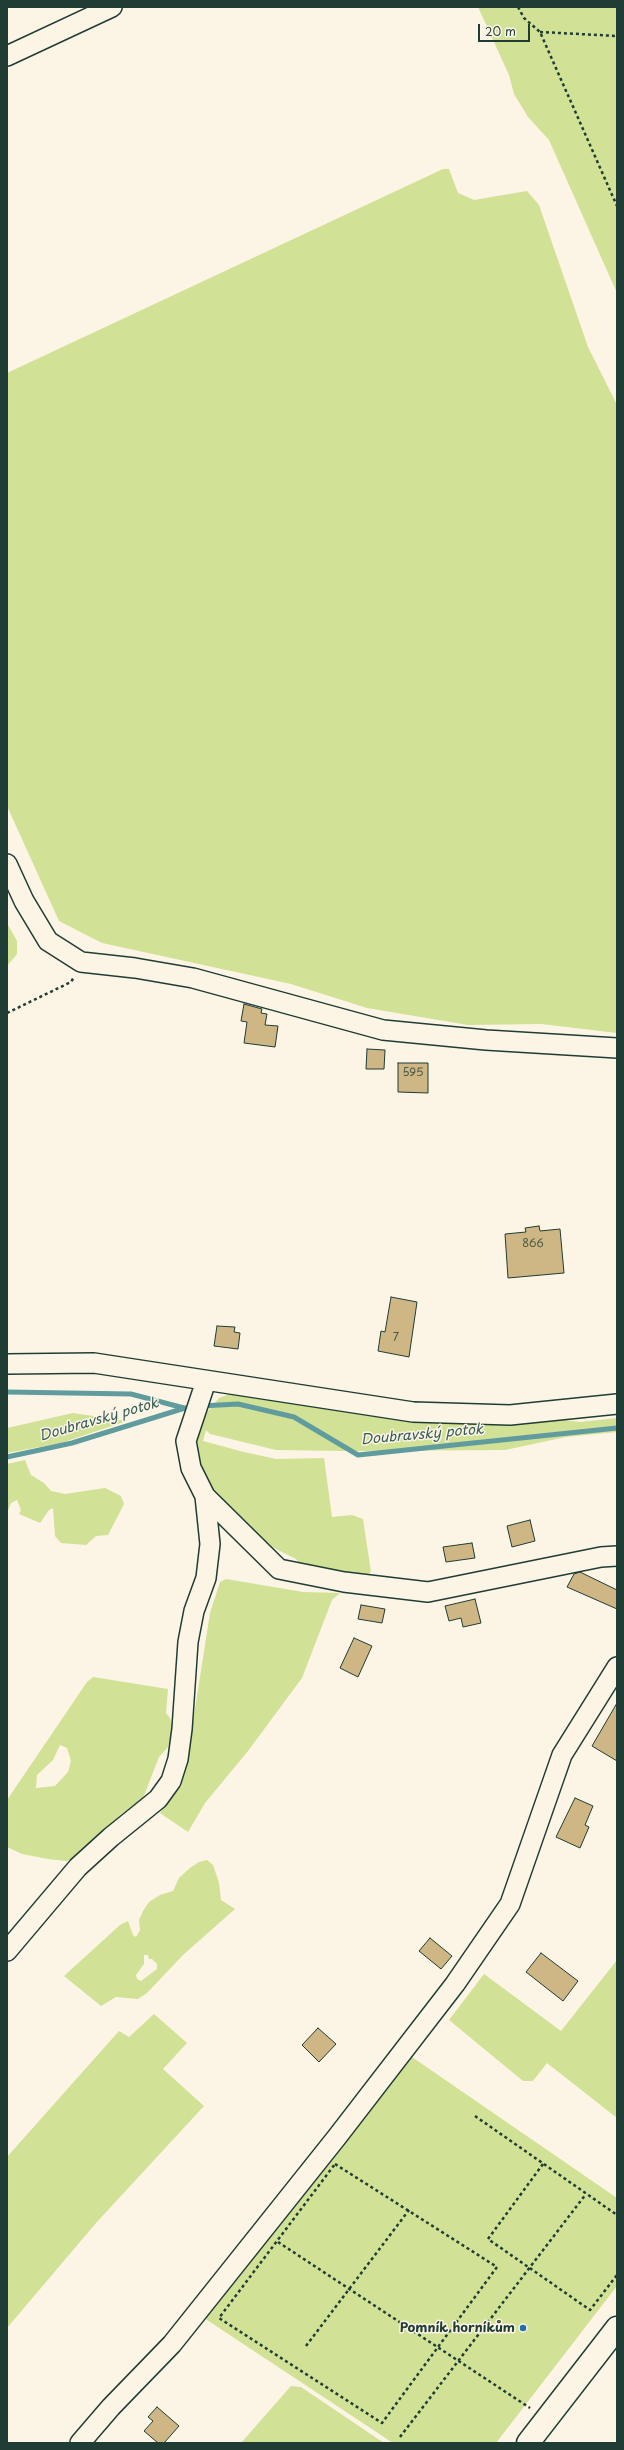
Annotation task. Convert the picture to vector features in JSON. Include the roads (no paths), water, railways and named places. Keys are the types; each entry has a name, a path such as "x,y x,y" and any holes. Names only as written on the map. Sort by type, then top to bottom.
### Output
{"street":[{"path":"7,56 112,7"},
{"path":"7,864 24,901 48,941 81,962 135,968 193,978 383,1030 486,1040 617,1048"},
{"path":"7,1364 94,1363 413,1412 510,1415 617,1404"},
{"path":"206,1381 186,1441 191,1468 205,1496 279,1569 344,1582 428,1592 601,1557 617,1556"},
{"path":"7,1952 78,1867 111,1837 158,1799 172,1781 182,1729 188,1642 194,1611 206,1578 210,1544 205,1496"},
{"path":"80,2443 111,2407 172,2344 332,2144 455,1984 510,1904 562,1755 617,1667"},
{"path":"528,2443 617,2328"}],"waterway":[{"path":"7,1392 131,1394 184,1408"},
{"name":"Doubravský potok","path":"201,1406 238,1404 294,1417 358,1455 617,1428"},
{"name":"Doubravský potok","path":"7,1457 72,1443 185,1408 193,1407"}],"place":[{"name":"Pomník horníkům","path":"523,2328"}]}
